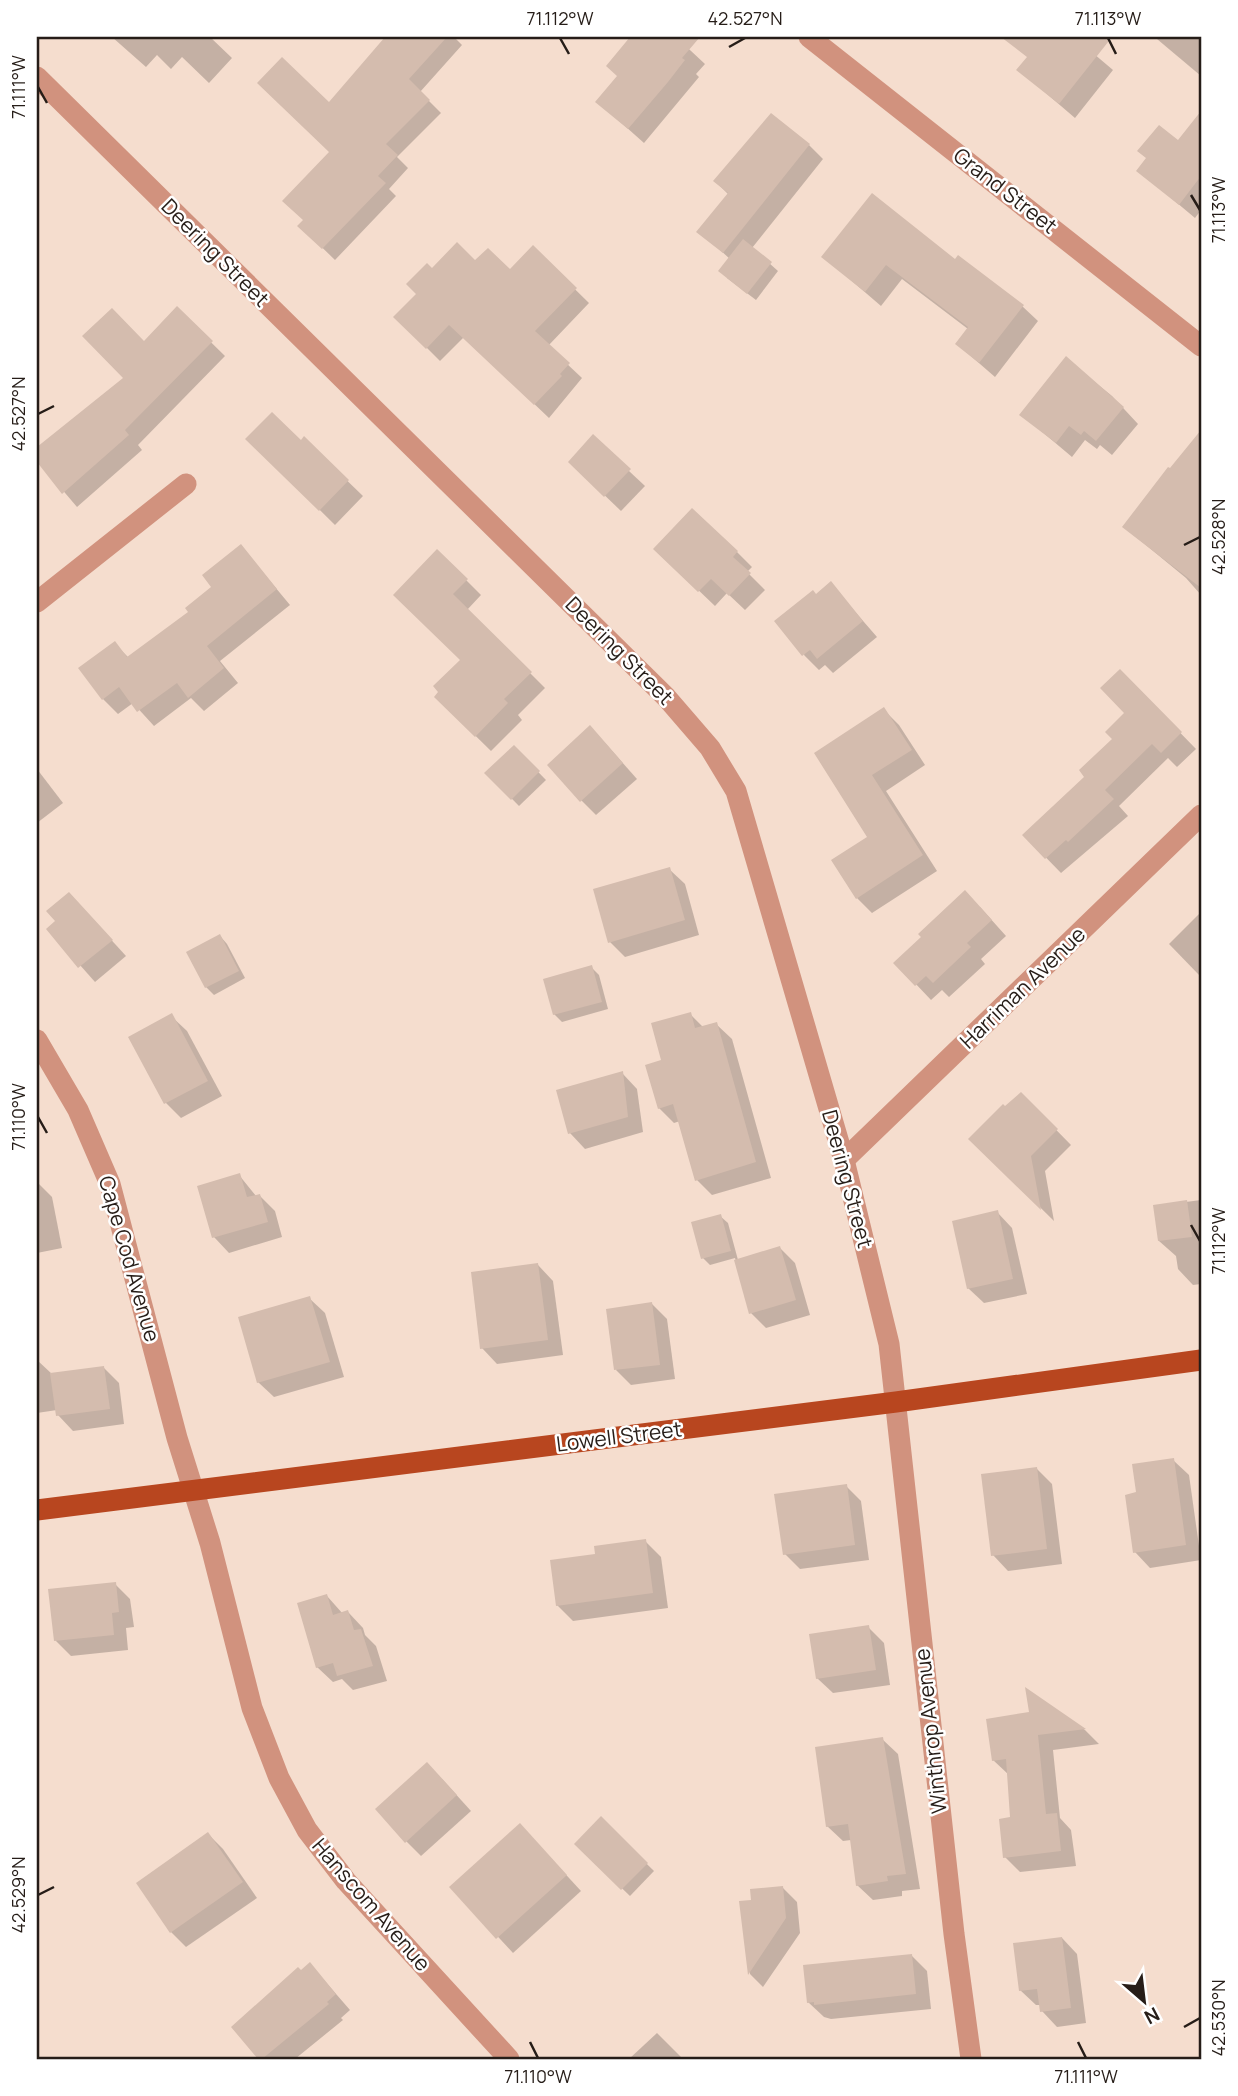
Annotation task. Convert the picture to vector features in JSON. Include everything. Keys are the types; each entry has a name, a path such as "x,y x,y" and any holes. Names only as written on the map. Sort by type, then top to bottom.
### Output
{"main road":[{"name":"Lowell Street","path":"37,1510 895,1402 1201,1360"}],"street":[{"name":"Grand Street","path":"809,37 1201,346"},
{"name":"Deering Street","path":"37,78 666,697 710,748 728,775 744,809 844,1160 889,1344 895,1402"},
{"path":"37,602 187,484"},
{"name":"Harriman Avenue","path":"844,1160 1201,815"},
{"name":"Cape Cod Avenue","path":"37,1040 78,1110 110,1184 192,1490"},
{"name":"Winthrop Avenue","path":"895,1402 951,1907 971,2059"},
{"name":"Hanscom Avenue","path":"192,1490 210,1543 252,1708 292,1803 307,1830 346,1881 509,2059"}],"building":[{"path":"385,37 447,37 409,79 430,100 386,144 398,155 378,176 386,183 322,249 297,226 303,220 282,201 329,152 257,83 282,57 329,102"},
{"path":"630,37 700,37 682,58 685,60 668,82 628,129 595,102 617,76 606,66"},
{"path":"1001,37 1112,37 1059,104 1016,70 1027,57"},
{"path":"1201,111 1201,176 1179,205 1136,171 1146,158 1137,151 1159,125 1178,140"},
{"path":"771,113 810,144 723,253 696,232 728,193 713,181"},
{"path":"872,193 955,259 958,255 1024,305 979,363 955,344 968,327 886,265 865,292 821,257"},
{"path":"743,239 772,262 747,294 718,271"},
{"path":"457,242 475,260 488,248 510,269 533,245 577,288 535,331 570,363 560,374 562,376 534,405 449,325 426,349 393,317 416,294 406,284 427,263 432,268"},
{"path":"177,306 213,341 125,430 129,435 62,494 37,462 37,447 123,378 82,336 112,308 144,341"},
{"path":"1066,356 1124,407 1096,441 1084,431 1081,435 1069,426 1056,443 1019,415"},
{"path":"272,412 301,440 304,436 349,480 319,511 245,439"},
{"path":"1201,430 1201,588 1122,527 1168,467 1170,468"},
{"path":"593,434 631,469 604,497 568,462"},
{"path":"692,508 738,551 733,557 751,573 729,596 711,579 698,592 653,549"},
{"path":"241,544 277,589 207,646 224,668 188,698 177,683 137,712 119,687 102,700 78,668 115,641 127,657 188,612 185,608 211,587 202,575"},
{"path":"437,549 468,579 453,594 532,672 504,699 508,703 475,737 434,697 438,692 433,686 460,660 393,595"},
{"path":"831,581 863,621 817,659 810,650 802,656 774,621 813,590 816,594"},
{"path":"1120,669 1182,732 1161,753 1152,744 1105,790 1114,799 1068,842 1066,840 1045,859 1022,835 1084,777 1079,770 1112,739 1105,732 1124,713 1100,688"},
{"path":"884,707 912,750 872,775 923,855 856,899 831,860 867,837 814,753"},
{"path":"590,725 623,763 580,802 547,765"},
{"path":"514,745 540,771 511,800 484,773"},
{"path":"670,867 685,920 608,943 593,889"},
{"path":"965,890 992,920 967,943 971,947 933,983 926,976 915,986 893,963 921,937 918,934"},
{"path":"69,892 113,940 78,968 46,929 55,921 46,911"},
{"path":"220,934 239,971 205,988 186,952"},
{"path":"592,965 602,1002 553,1015 543,979"},
{"path":"691,1012 695,1028 717,1022 756,1162 695,1181 673,1104 658,1109 645,1065 661,1060 651,1023"},
{"path":"172,1013 208,1081 164,1104 128,1037"},
{"path":"623,1071 628,1117 568,1134 556,1090"},
{"path":"1021,1092 1058,1129 1031,1156 1041,1210 968,1139 1003,1104 1005,1106"},
{"path":"240,1173 247,1197 260,1194 268,1222 212,1238 197,1186"},
{"path":"1187,1200 1192,1237 1158,1241 1153,1205"},
{"path":"998,1210 1013,1279 967,1289 952,1221"},
{"path":"721,1214 731,1251 701,1259 691,1222"},
{"path":"780,1246 796,1300 749,1314 734,1260"},
{"path":"538,1263 548,1340 480,1349 471,1272"},
{"path":"310,1296 330,1362 257,1383 238,1317"},
{"path":"652,1302 660,1365 614,1370 606,1309"},
{"path":"104,1366 110,1409 56,1416 50,1373"},
{"path":"1174,1458 1186,1545 1133,1553 1125,1495 1136,1492 1132,1464"},
{"path":"1037,1467 1047,1549 991,1556 981,1474"},
{"path":"847,1484 855,1545 783,1555 774,1494"},
{"path":"646,1539 653,1593 556,1606 550,1560 595,1554 594,1546"},
{"path":"116,1582 119,1612 112,1613 114,1635 54,1641 48,1589"},
{"path":"327,1594 333,1615 348,1610 354,1630 361,1629 373,1666 337,1676 333,1663 316,1668 297,1603"},
{"path":"869,1625 876,1670 816,1679 809,1634"},
{"path":"1025,1687 1086,1729 1038,1735 1046,1814 1057,1813 1061,1851 1003,1858 999,1819 1010,1817 1006,1759 992,1761 986,1719 1029,1712"},
{"path":"883,1737 906,1874 887,1876 888,1881 856,1886 848,1824 826,1827 815,1747"},
{"path":"427,1762 457,1795 405,1843 375,1809"},
{"path":"601,1816 648,1863 621,1890 574,1844"},
{"path":"520,1823 567,1875 496,1939 449,1887"},
{"path":"208,1832 243,1882 170,1933 136,1883"},
{"path":"783,1886 786,1918 748,1975 739,1901 751,1900 750,1889"},
{"path":"1062,1937 1071,2008 1040,2012 1037,1989 1019,1991 1013,1943"},
{"path":"912,1954 916,1994 814,2005 814,2002 807,2003 803,1965"},
{"path":"310,1962 336,1994 327,2002 329,2004 262,2059 258,2059 231,2027 298,1967 301,1970"}]}
